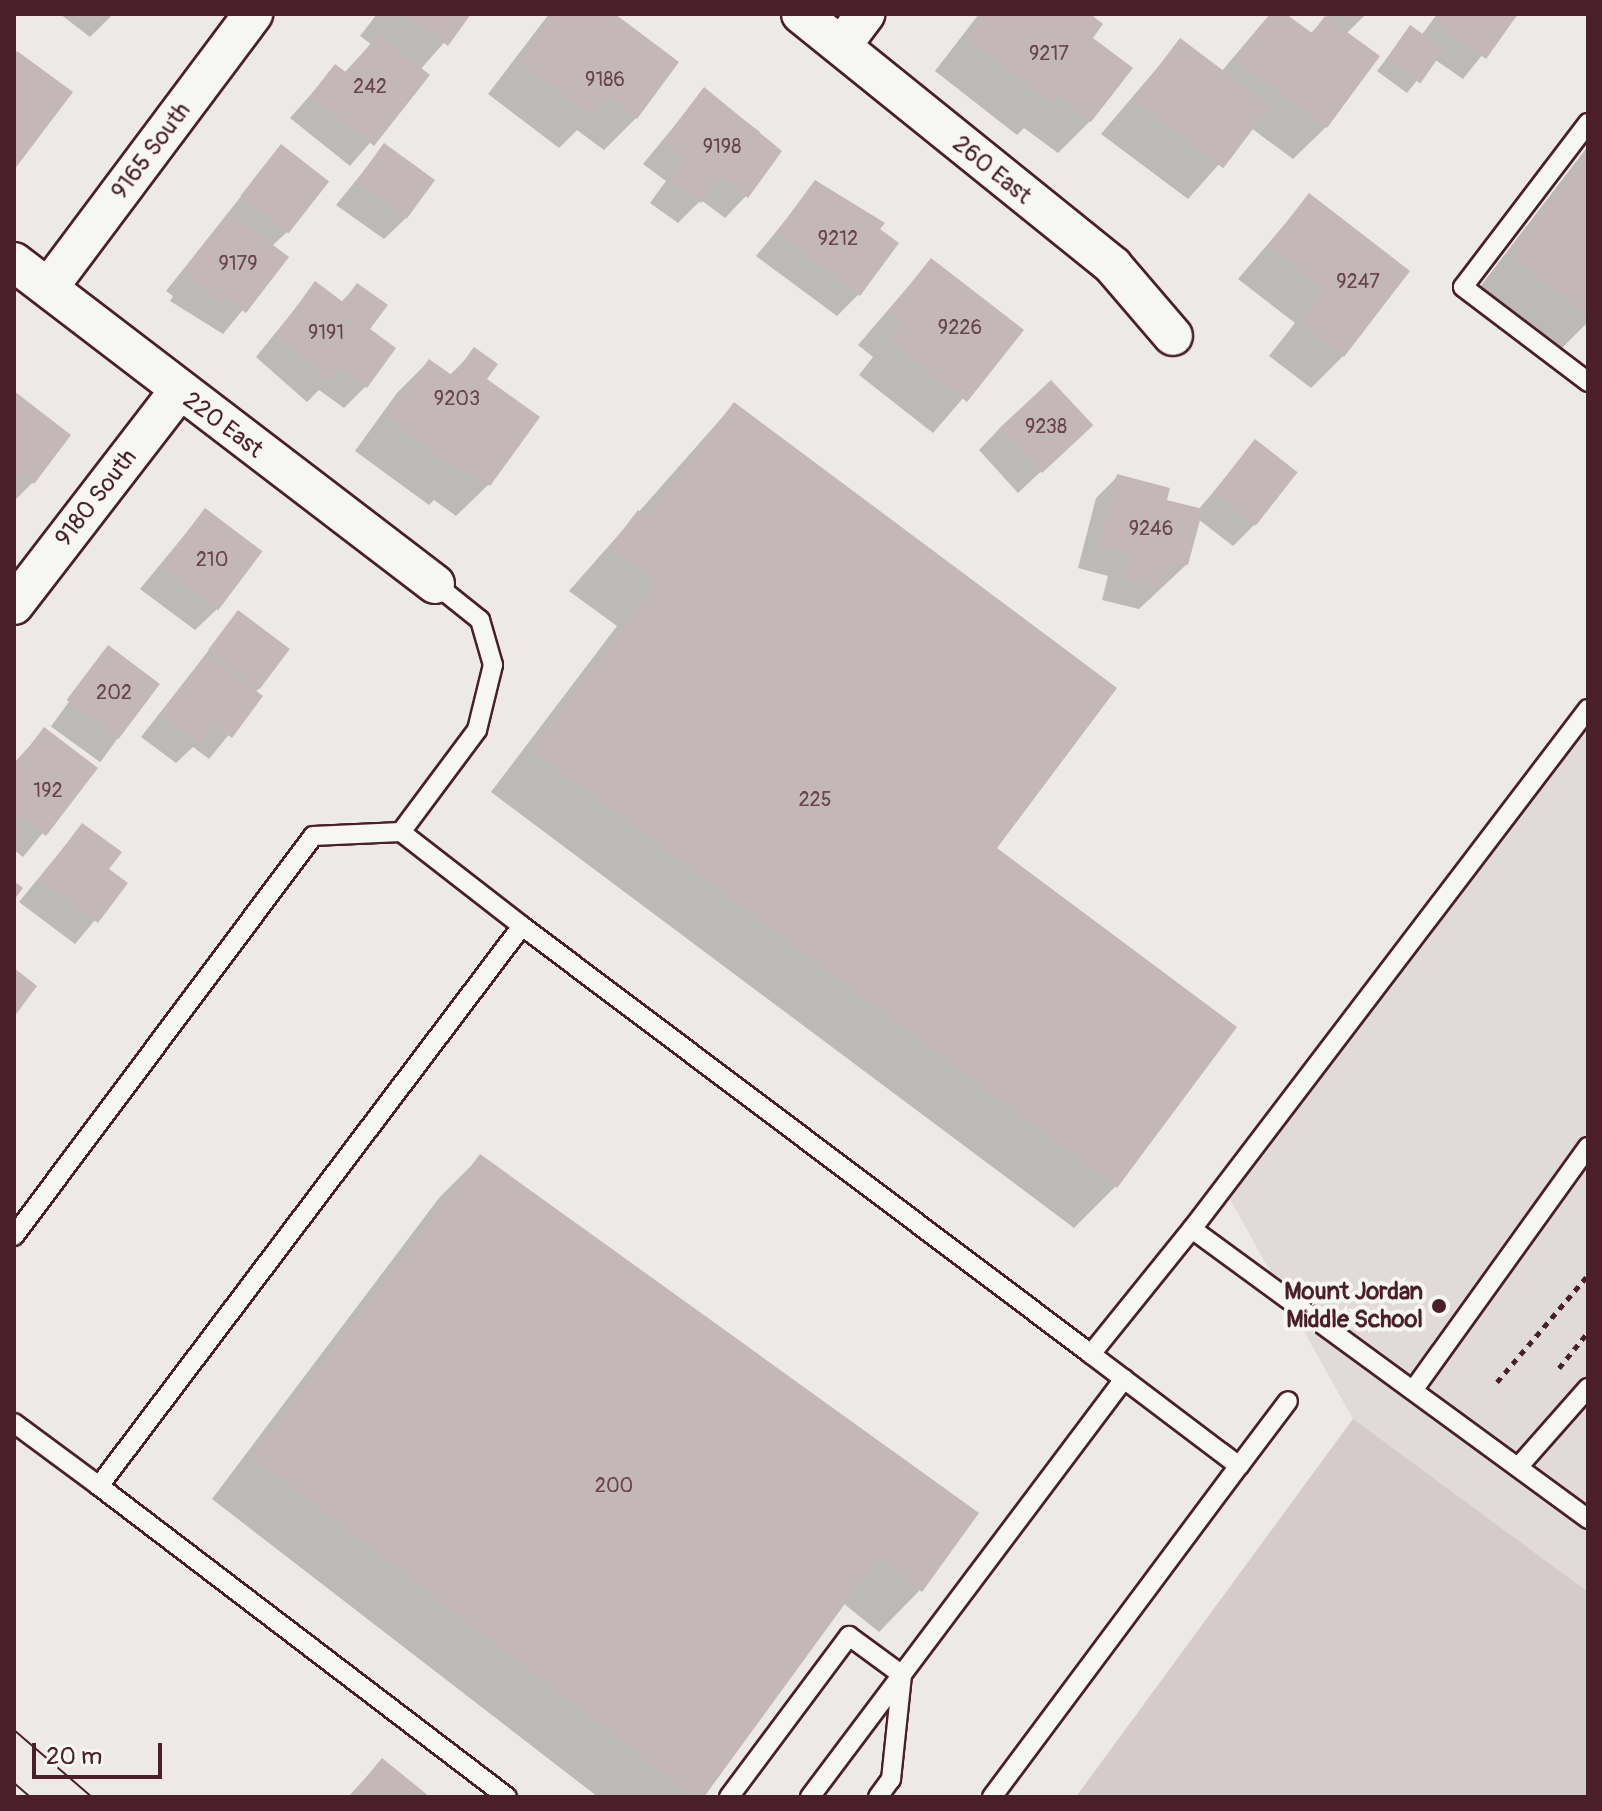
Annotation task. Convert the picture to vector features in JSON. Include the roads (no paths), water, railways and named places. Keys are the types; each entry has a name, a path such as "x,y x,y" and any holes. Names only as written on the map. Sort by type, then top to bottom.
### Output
{"street":[{"name":"9165 South","path":"49,287 253,14"},
{"name":"260 East","path":"801,14 1113,266 1173,336"},
{"path":"842,45 865,14"},
{"name":"220 East","path":"14,262 178,392 435,584"},
{"name":"9180 South","path":"14,605 178,392"}],"lane":[{"path":"1588,123 1463,287 1588,382"},
{"path":"401,832 477,730 493,665 480,620 435,584"},
{"path":"1091,1354 1192,1229 1588,709"},
{"path":"14,1236 313,836 401,832 1239,1466"},
{"path":"99,1486 522,926"},
{"path":"1414,1389 1588,1147"},
{"path":"1192,1229 1520,1465 1588,1519"},
{"path":"810,1797 1124,1379"},
{"path":"1520,1465 1588,1388"},
{"path":"992,1797 1288,1401"},
{"path":"14,1423 507,1797"},
{"path":"729,1797 849,1636 902,1675"},
{"path":"878,1797 891,1779 902,1675"}],"tram line":[{"path":"14,1730 92,1797"},
{"path":"14,1783 30,1797"}],"place":[{"name":"Mount Jordan Middle School","path":"1439,1306"}]}
